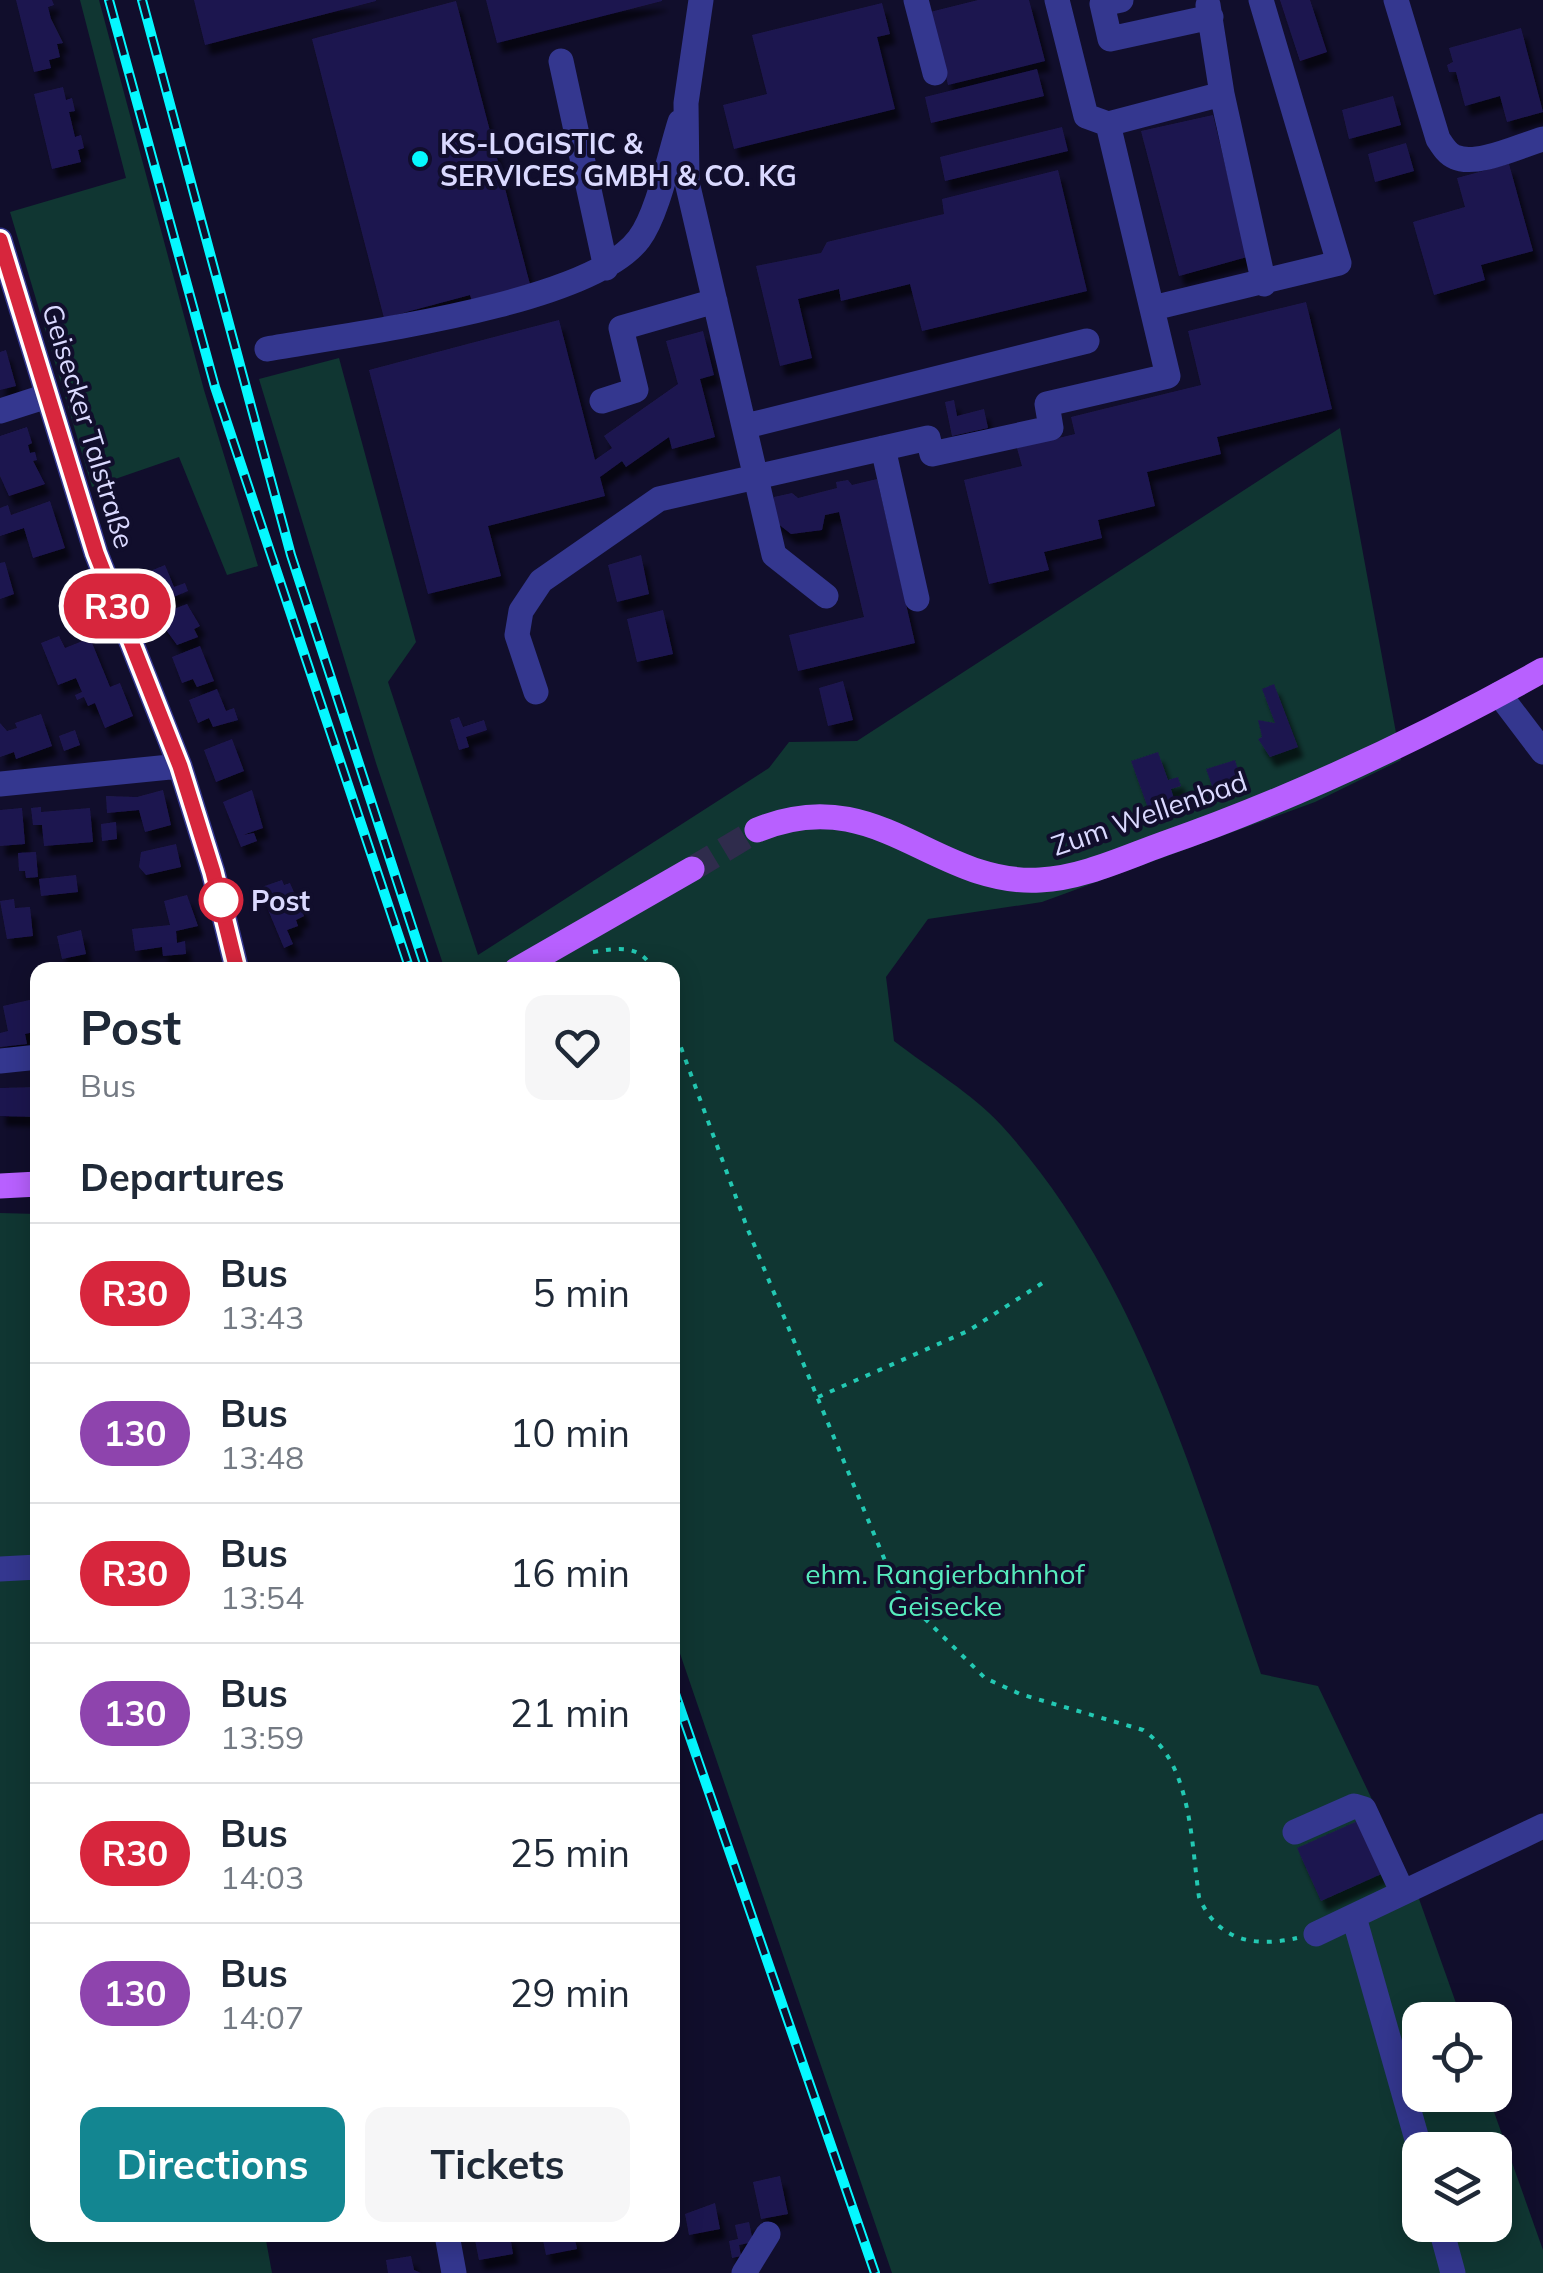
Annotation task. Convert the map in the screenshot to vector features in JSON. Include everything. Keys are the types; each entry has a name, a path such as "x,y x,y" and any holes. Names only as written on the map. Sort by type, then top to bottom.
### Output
{"main road":[{"name":"Zum Wellenbad","path":"757,830 804,815 844,817 1002,878 1068,876 1190,835 1318,784 1543,670"},
{"path":"530,962 692,868"},
{"path":"0,1186 30,1184"}],"street":[{"path":"701,0 686,103 686,182 758,474 758,501 774,555 826,596"},
{"path":"916,0 934,73"},
{"path":"1056,0 1086,116 1108,124 1222,94"},
{"path":"1122,0 1102,4 1110,38 1209,8 1222,94 1264,284"},
{"path":"1154,308 1339,264 1261,0"},
{"path":"1396,0 1438,139 1448,152 1456,158 1474,158 1543,138"},
{"path":"562,61 606,268"},
{"path":"267,349 468,314 606,268 640,238 686,103"},
{"path":"536,692 516,634 522,611 541,580 659,499 928,438 932,454 1051,428 1047,404 1168,376 1108,124"},
{"name":"Geisecker Talstraße","path":"0,240 96,553 180,766 213,872 235,962"},
{"path":"602,402 636,390 621,328 716,301"},
{"path":"746,426 1087,341"},
{"path":"0,411 47,396"},
{"path":"883,448 917,599"},
{"path":"1499,694 1543,752"},
{"path":"0,784 180,766"},
{"path":"0,1061 30,1058"},
{"path":"0,1569 30,1567"},
{"path":"1296,1832 1354,1806 1364,1809 1402,1892"},
{"path":"1316,1934 1543,1826"},
{"path":"1354,1917 1415,2132"},
{"path":"744,2273 768,2234"},
{"path":"449,2242 454,2273"},
{"path":"1445,2242 1453,2273"}],"path":[{"path":"583,953 627,949 643,954 648,962"},
{"path":"680,1045 816,1398 898,1592 943,1642 985,1678 1020,1694 1143,1730 1160,1741 1174,1760 1199,1897 1207,1917 1220,1932 1281,1942 1316,1934"},
{"path":"816,1398 968,1331 1044,1282"}],"green space":[{"path":"80,0 99,0 204,390 258,566 227,575 179,457 92,487 10,212 126,178"},
{"name":"ehm. Rangierbahnhof Geisecke","path":"339,358 416,642 388,682 478,955 769,768 789,742 857,741 1340,428 1401,760 1315,802 1042,902 928,919 886,977 894,1041 964,1092 1002,1126 1050,1185 1091,1249 1127,1316 1187,1458 1261,1674 1318,1686 1418,1896 1456,2002 1402,2002 1402,2112 1494,2112 1501,2132 1402,2132 1402,2242 1512,2242 1512,2163 1543,2250 1543,2273 892,2273 680,1653 680,962 442,962 376,763 259,379"},
{"path":"0,1213 30,1214 30,2242 266,2242 272,2273 0,2273"}],"building":[{"path":"16,0 52,0 54,5 48,7 51,19 63,43 57,44 60,57 49,60 51,68 34,72"},
{"path":"194,0 376,0 376,1 205,45"},
{"path":"486,0 662,0 662,1 497,43"},
{"path":"978,0 1029,0 1045,61 948,85 930,12"},
{"path":"1280,0 1310,0 1327,52 1300,61"},
{"name":"KS-LOGISTIC & SERVICES GMBH & CO. KG","path":"456,1 532,292 474,308 470,295 384,318 312,39"},
{"path":"882,3 890,34 877,37 895,109 734,149 723,105 767,94 752,35"},
{"path":"1521,28 1543,112 1507,122 1500,96 1465,106 1456,72 1449,72 1447,65 1453,62 1449,48"},
{"path":"1037,69 1044,96 931,123 925,97"},
{"path":"63,87 66,100 72,98 75,111 69,112 75,137 81,135 84,148 78,150 81,162 52,169 34,94"},
{"path":"1393,96 1401,125 1349,139 1342,110"},
{"path":"1213,115 1247,257 1179,276 1141,131"},
{"path":"1062,127 1068,151 945,181 940,157"},
{"path":"1406,143 1414,171 1375,182 1368,154"},
{"path":"1509,164 1533,251 1481,265 1485,280 1434,295 1413,222 1465,207 1457,178"},
{"path":"1058,170 1087,291 922,331 910,284 841,301 839,289 798,299 812,358 780,366 756,266 821,253 827,242 944,214 942,199"},
{"path":"1306,302 1332,409 1217,437 1221,454 1147,472 1155,506 1098,520 1102,538 1044,552 1049,570 989,584 964,480 1022,466 1017,448 1075,434 1071,417 1201,385 1188,331"},
{"path":"559,320 595,460 612,448 604,436 678,384 666,341 703,331 714,375 700,379 715,437 672,449 669,437 626,467 622,461 600,477 605,496 488,526 501,576 428,594 369,370"},
{"path":"6,350 16,386 0,390 0,352"},
{"path":"954,400 957,416 984,409 988,428 952,436 945,402"},
{"path":"27,427 32,443 28,445 30,453 35,452 37,460 33,461 45,484 9,496 0,476 0,436"},
{"path":"877,479 915,643 798,671 789,635 864,617 839,512 825,515 822,530 791,534 772,519 774,497 792,493 798,498 837,488 836,482 848,480 852,485"},
{"path":"50,501 65,548 33,558 24,528 0,536 0,508 8,505 11,515"},
{"path":"641,555 649,594 617,602 608,565"},
{"path":"5,562 14,594 0,599 0,563"},
{"path":"165,565 174,587 185,583 188,591 166,600 163,592 149,597 143,574"},
{"path":"187,604 200,626 194,629 198,637 177,645 156,616"},
{"path":"663,610 673,654 637,662 627,619"},
{"path":"59,636 65,648 90,638 110,687 120,683 133,716 105,728 95,703 88,706 84,697 77,700 75,695 82,692 76,678 58,685 41,643"},
{"path":"200,646 214,681 197,687 193,679 182,683 172,657"},
{"path":"843,681 853,720 828,726 819,688"},
{"path":"1274,684 1298,747 1270,757 1258,739 1262,737 1258,720 1275,723 1262,689"},
{"path":"217,689 226,711 234,708 238,720 213,727 209,718 198,723 189,700"},
{"path":"41,714 52,746 16,759 14,752 0,757 0,723 7,731 17,728 15,723"},
{"path":"459,717 463,727 484,720 487,730 466,737 469,747 459,750 450,720"},
{"path":"75,730 80,745 64,751 59,736"},
{"path":"232,739 244,771 216,782 204,750"},
{"path":"1158,752 1168,780 1178,777 1181,786 1171,789 1175,802 1149,811 1131,761"},
{"path":"1235,760 1241,779 1213,789 1206,769"},
{"path":"163,790 171,825 145,832 139,810 107,813 106,796 137,797"},
{"path":"252,790 263,828 243,835 254,833 257,841 241,847 223,802"},
{"path":"41,807 41,812 90,808 93,842 44,846 42,825 33,825 31,808"},
{"path":"22,808 25,844 0,846 0,810"},
{"path":"116,822 117,839 102,841 101,824"},
{"path":"176,844 181,867 146,875 139,867 141,852"},
{"path":"36,852 38,877 26,878 25,871 19,871 18,853"},
{"path":"76,875 78,892 41,896 39,879"},
{"path":"282,880 284,885 290,883 304,916 296,920 298,926 287,930 293,944 284,948 259,888"},
{"path":"187,895 198,926 176,931 177,943 185,941 186,954 163,956 162,947 135,951 132,929 170,925 164,901"},
{"path":"14,899 15,908 30,907 33,936 7,939 0,901"},
{"path":"81,930 86,954 62,959 57,936"},
{"path":"30,1000 27,1044 0,1047 0,1033 8,1031 3,1006"},
{"path":"30,1087 30,1117 0,1116 0,1088"},
{"path":"1364,1818 1388,1871 1321,1901 1297,1848"},
{"path":"780,2176 788,2214 761,2219 753,2182"},
{"path":"715,2203 720,2229 689,2235 685,2214"},
{"path":"749,2222 753,2242 739,2245 741,2256 732,2258 729,2241 738,2239 735,2225"},
{"path":"475,2242 511,2242 513,2254 479,2260"},
{"path":"543,2242 576,2242 577,2249 546,2255"},
{"path":"411,2256 414,2270 421,2273 388,2273 386,2260"}],"tunnel":[{"path":"692,869 757,830"}],"railway":[{"path":"109,0 215,387 407,962"},
{"path":"142,0 291,555 423,962"},
{"path":"680,1708 875,2273"}],"bus line":[{"name":"R30","path":"0,240 96,553 180,766 213,872 235,962"}],"place":[{"name":"KS-LOGISTIC & SERVICES GMBH & CO. KG","path":"420,159"},
{"name":"Post","path":"221,900"}]}
